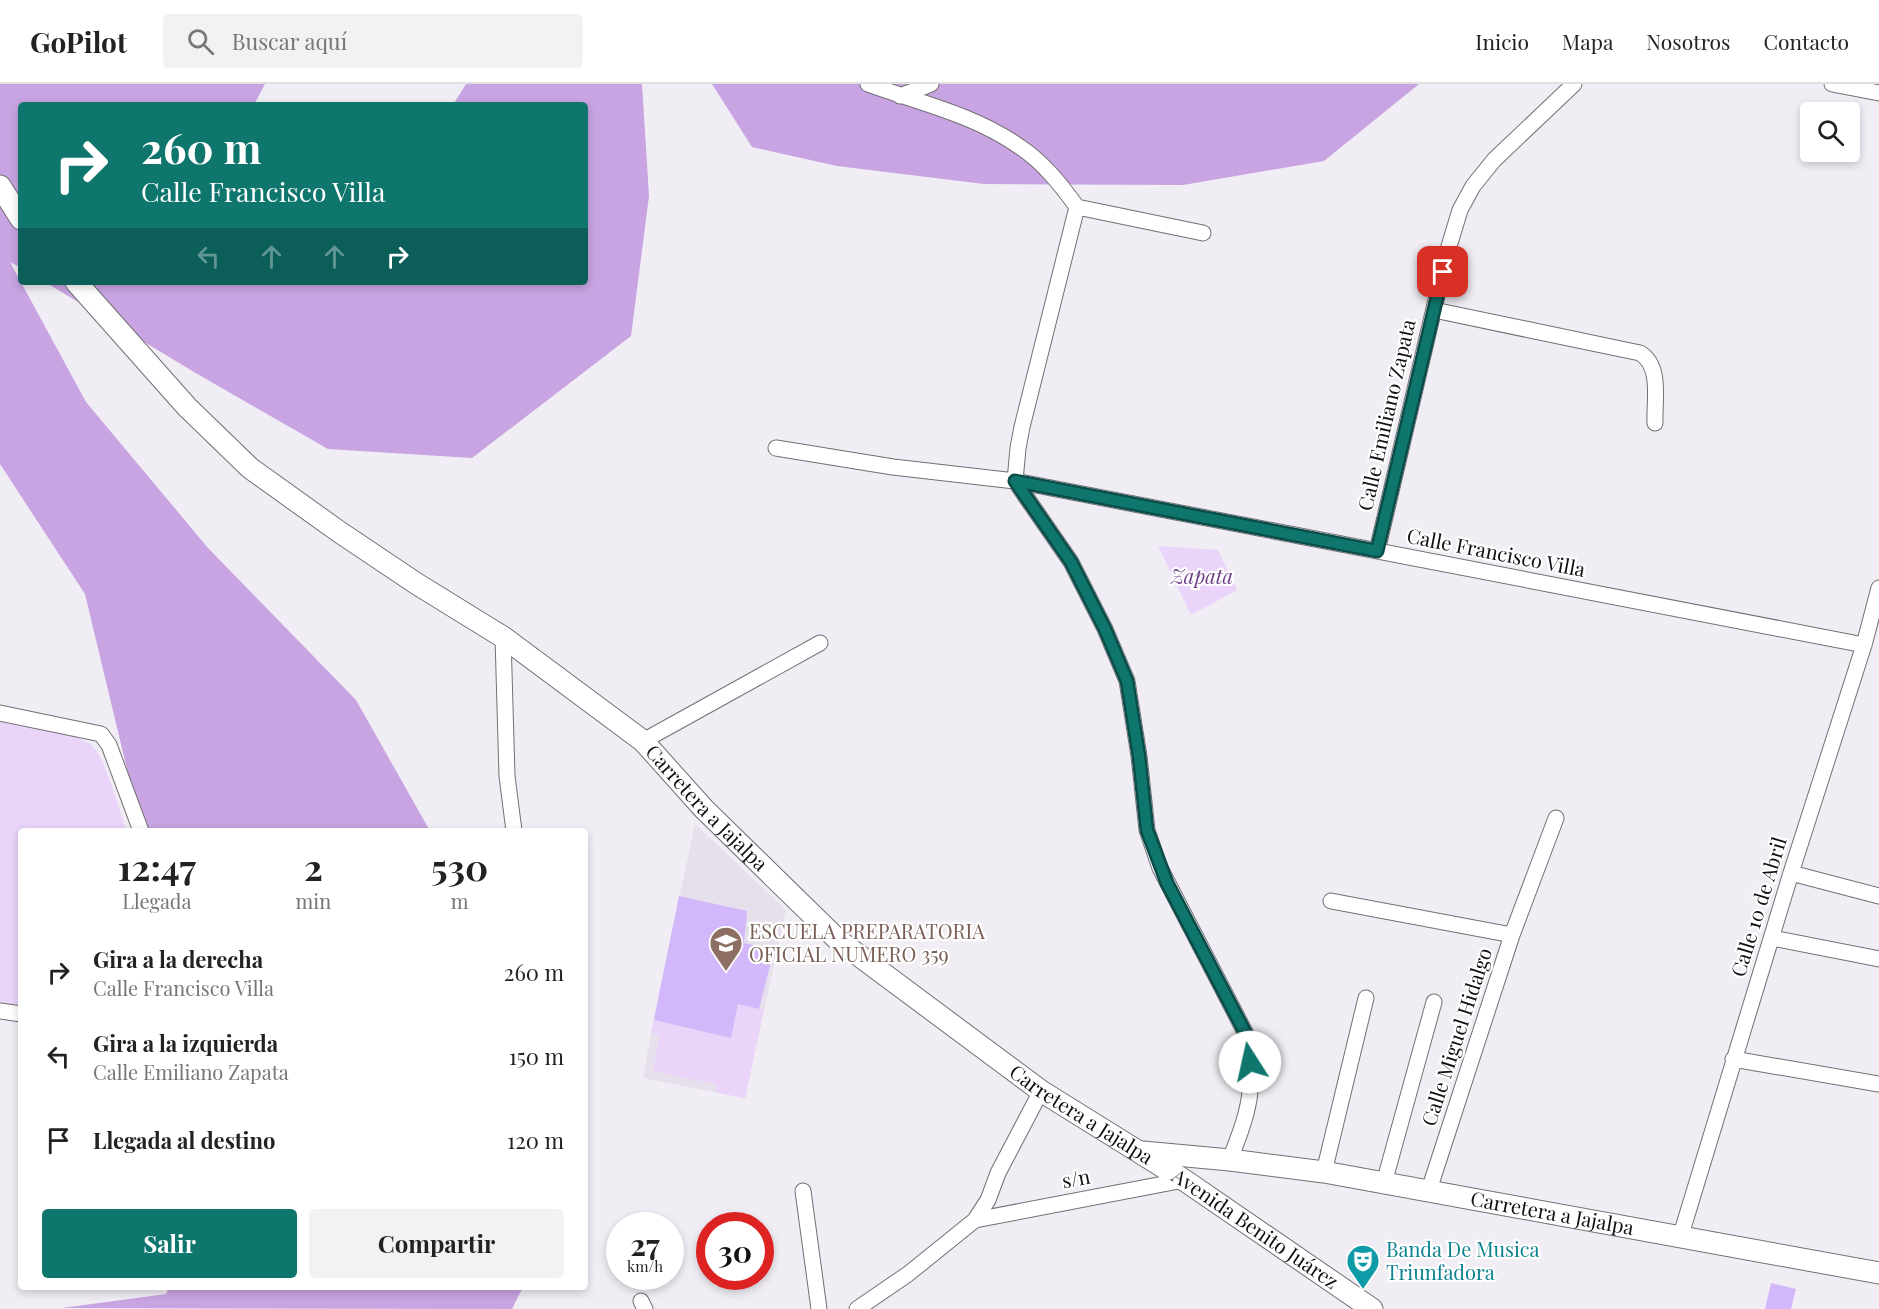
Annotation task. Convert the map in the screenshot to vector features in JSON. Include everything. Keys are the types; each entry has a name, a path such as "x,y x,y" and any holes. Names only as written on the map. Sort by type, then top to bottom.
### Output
{"street":[{"path":"868,84 949,111 991,129 1022,148 1056,179 1077,207 1203,233"},
{"path":"900,96 931,84"},
{"name":"Calle Emiliano Zapata","path":"1377,551 1447,253 1460,210 1473,186 1494,160 1574,84"},
{"path":"1832,84 1879,93"},
{"path":"0,186 18,214"},
{"path":"1077,207 1022,427 1015,481 1071,562 1105,629 1127,681 1139,756 1147,830 1165,877 1248,1038 1250,1092 1242,1128 1230,1160"},
{"name":"Carretera a Jajalpa","path":"79,285 187,407 250,468 407,578 506,639 643,741 704,809 838,940 1041,1091 1136,1151 1324,1172 1680,1238 1879,1272"},
{"path":"1434,310 1640,353 1647,357 1654,374 1655,423"},
{"name":"Calle Francisco Villa","path":"776,448 893,467 1015,481 1864,645"},
{"name":"Calle 10 de Abril","path":"1680,1238 1733,1059 1864,645 1879,588"},
{"path":"506,639 507,776 514,828"},
{"path":"643,741 820,643"},
{"path":"0,714 101,734 113,754 140,828"},
{"path":"1512,935 1556,818"},
{"path":"1791,873 1879,896"},
{"name":"Calle Miguel Hidalgo","path":"1330,901 1512,935 1429,1190"},
{"path":"1772,938 1879,959"},
{"path":"1324,1172 1366,998"},
{"path":"1384,1183 1434,1002"},
{"path":"0,1011 18,1014"},
{"path":"1733,1059 1879,1084"},
{"path":"857,1309 908,1274 975,1220 988,1200 998,1173 1041,1091"},
{"name":"Avenida Benito Juárez","path":"1136,1151 1184,1180 1372,1309"},
{"name":"s/n","path":"975,1220 1184,1180"},
{"path":"803,1191 819,1309"}],"shaded area":[{"path":"0,84 265,84 256,102 18,102 18,266 10,262 18,277 18,285 22,285 86,402 208,548 356,700 428,828 145,828 137,811 85,594 0,464"},
{"path":"466,84 642,84 649,196 631,336 472,458 328,449 50,285 588,285 588,102 455,102"},
{"path":"712,84 1419,84 1324,161 1183,185 984,184 837,166 752,147"},
{"name":"ESCUELA PREPARATORIA OFICIAL NUMERO 359","path":"695,824 786,910 745,1098 643,1078"},
{"path":"168,1290 522,1290 512,1309 62,1308 166,1294"}],"green space":[{"name":"Zapata","path":"1158,546 1218,550 1237,590 1191,615"},
{"path":"0,721 64,733 87,742 99,755 126,828 18,828 18,1006 0,1004"},
{"path":"661,983 764,1010 745,1098 717,1093 716,1084 653,1071 660,1035 651,1033 654,1020 731,1038 736,1015 658,996"}],"building":[{"path":"679,896 747,911 744,943 774,950 759,1009 738,1004 731,1038 654,1020"},
{"path":"1771,1283 1796,1289 1791,1309 1765,1309"}],"place":[{"name":"ESCUELA PREPARATORIA OFICIAL NUMERO 359","path":"726,972"},
{"name":"Banda De Musica Triunfadora","path":"1363,1290"}],"route":[{"path":"1250,1062 1248,1038 1167,883 1147,830 1135,722 1127,681 1105,629 1071,562 1015,481 1377,551 1443,272"}]}
